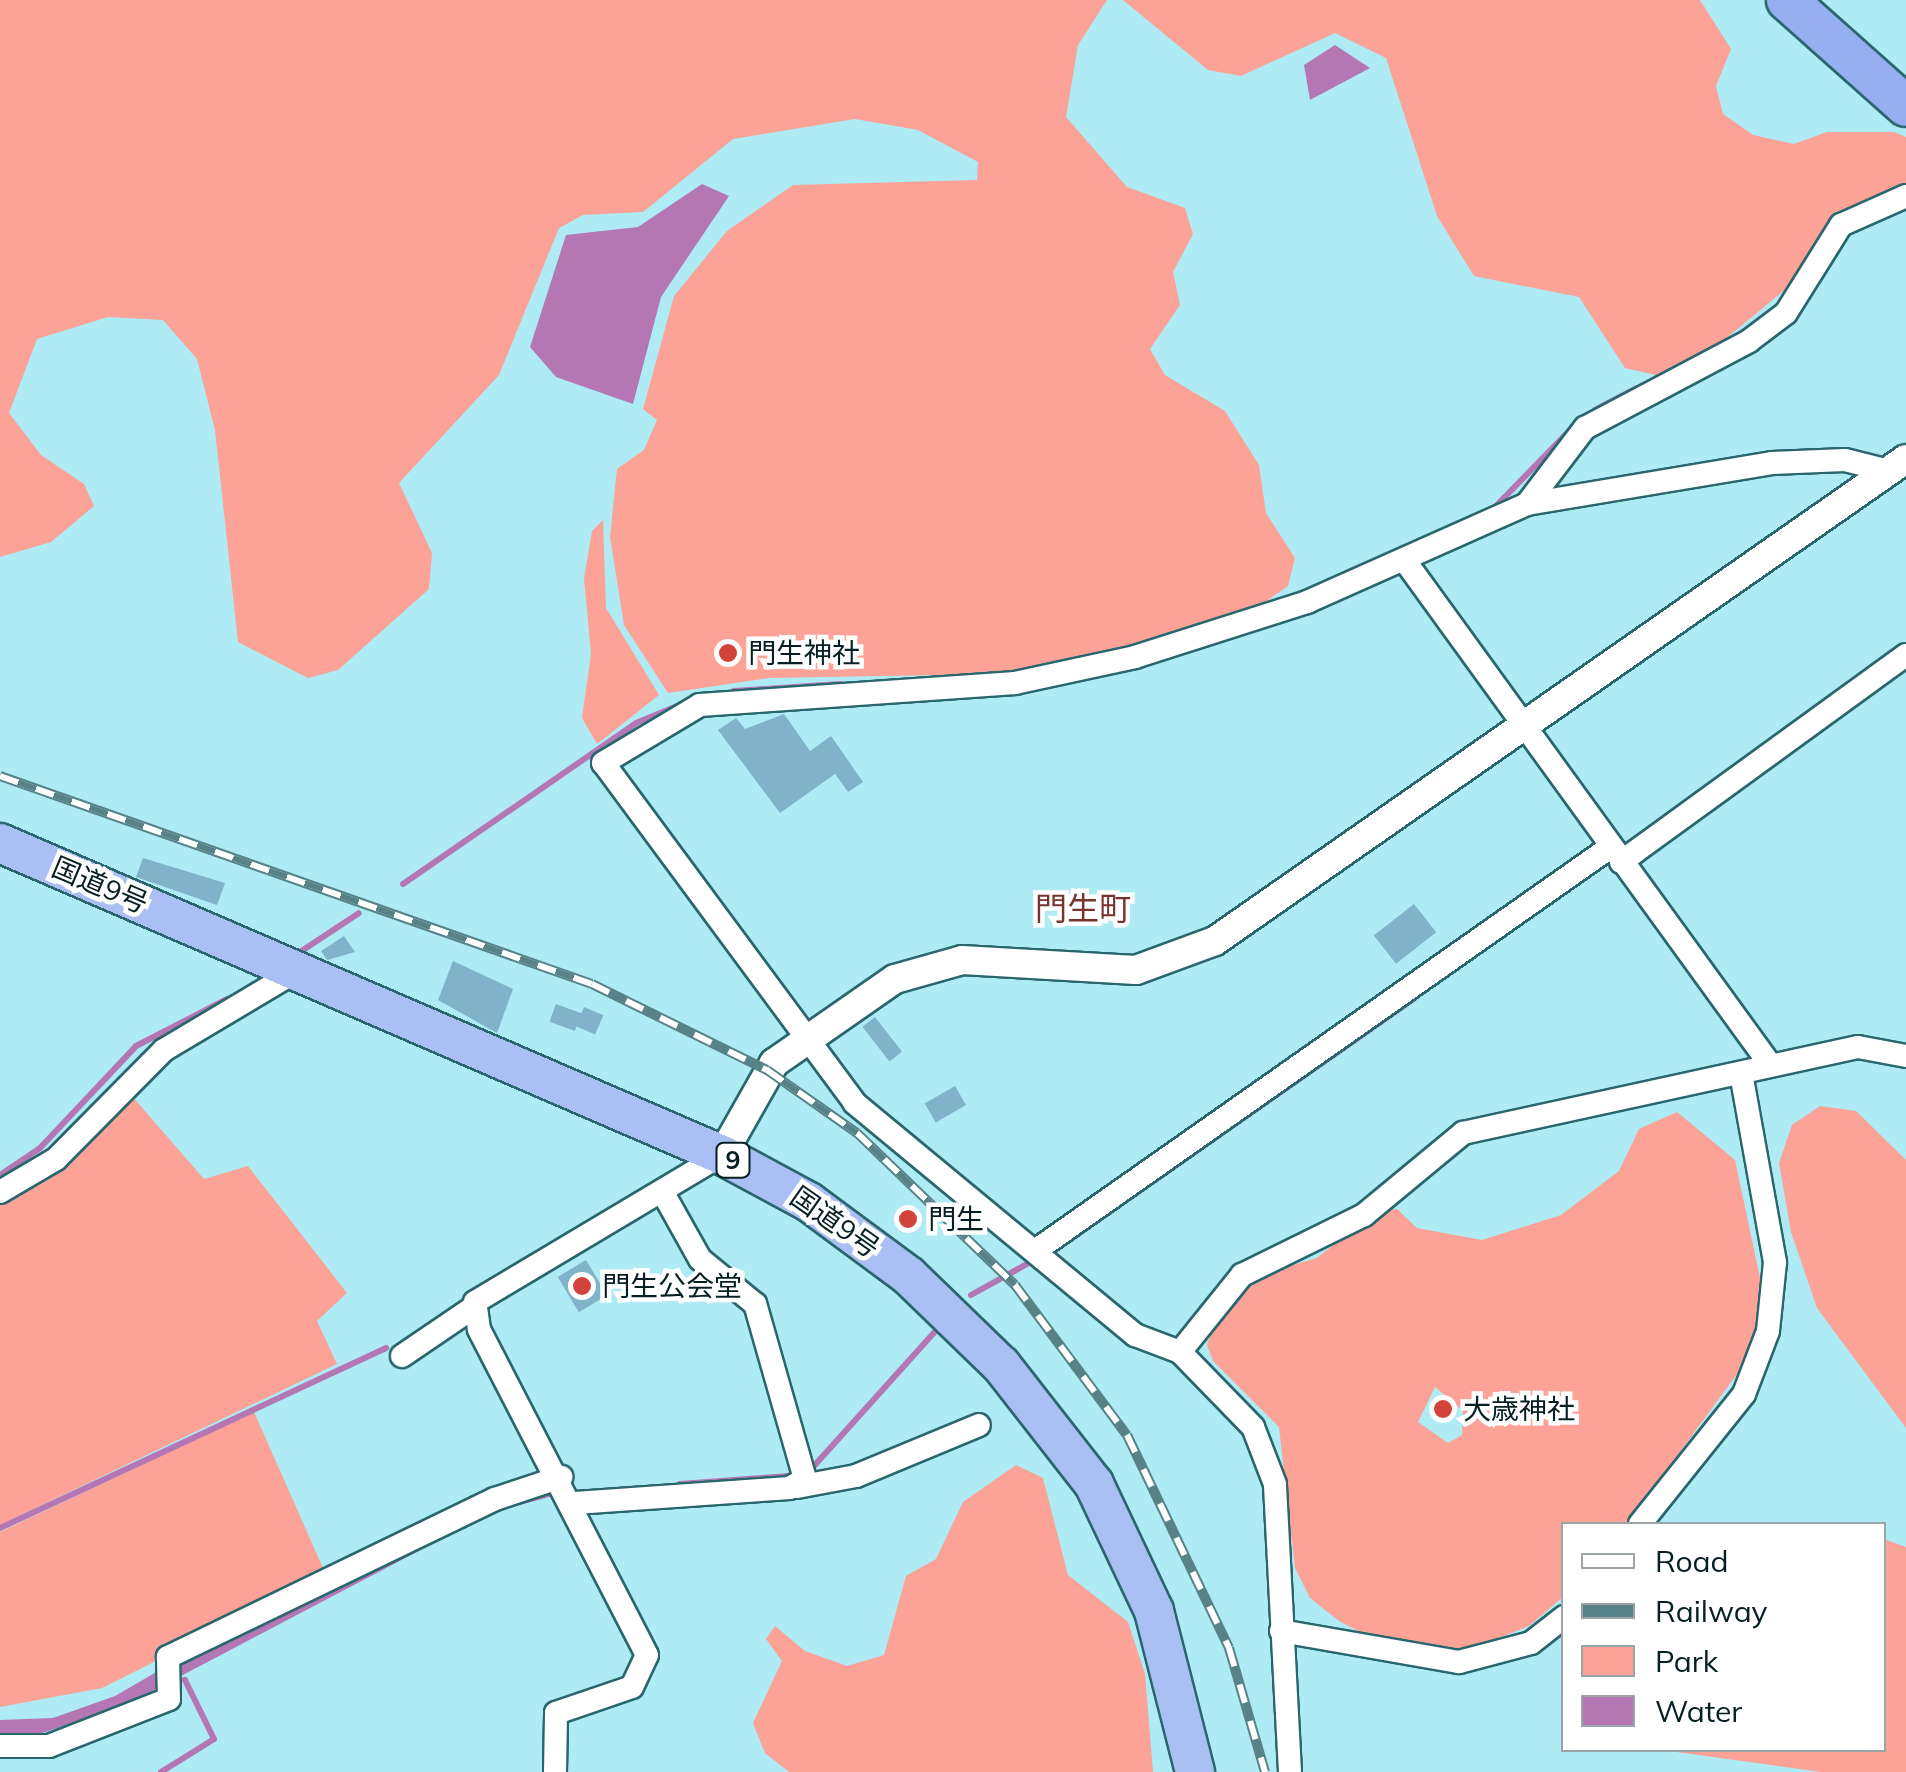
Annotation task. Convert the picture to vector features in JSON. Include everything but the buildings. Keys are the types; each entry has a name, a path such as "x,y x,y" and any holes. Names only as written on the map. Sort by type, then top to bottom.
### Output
{"highway":[{"path":"1787,0 1906,106"},
{"name":"国道9号","path":"0,843 722,1154 809,1202 945,1306 1094,1484 1154,1611 1195,1772"}],"street":[{"path":"1527,504 1585,428 1749,341 1786,313 1841,225 1906,196"},
{"path":"1290,1772 1275,1484 1263,1443 1180,1352 1135,1335 872,1119 803,1040 602,763 700,705 1064,673 1239,626 1404,561 1527,504 1772,463 1845,460 1901,465"},
{"path":"402,1356 474,1307 722,1154 766,1070 872,992 940,964 1119,972 1194,952 1901,465"},
{"path":"1404,561 1768,1064"},
{"path":"1041,1256 1906,655"},
{"path":"0,1192 56,1159 164,1050 298,970"},
{"path":"1180,1352 1242,1275 1364,1215 1464,1133 1858,1047 1906,1056"},
{"path":"1642,1522 1744,1394 1768,1331 1775,1262 1741,1073"},
{"path":"663,1193 700,1259 754,1304 804,1452 797,1487"},
{"path":"474,1307 568,1489 647,1655 645,1676 632,1687 556,1713 555,1772"},
{"path":"0,1746 102,1731 170,1700 168,1657 495,1499 568,1489 797,1487 856,1476 978,1425"},
{"path":"1281,1630 1459,1662 1531,1643 1561,1619"}],"green space":[{"path":"0,0 1107,0 1078,45 1066,117 1127,187 1185,208 1193,234 1173,272 1180,305 1150,349 1165,375 1225,411 1259,465 1266,513 1295,558 1288,586 1238,621 1096,657 995,674 769,678 668,693 624,625 610,537 617,469 644,450 657,420 643,409 674,296 727,231 793,185 977,180 978,162 918,130 855,119 733,139 643,212 583,215 559,228 499,375 399,483 432,553 429,589 338,670 308,678 238,642 215,430 197,359 163,320 108,317 37,339 9,413 41,455 84,484 94,506 51,542 0,557"},
{"path":"1123,0 1700,0 1731,49 1716,86 1723,114 1753,135 1794,144 1827,132 1894,132 1906,137 1906,185 1837,212 1793,283 1723,341 1664,377 1625,368 1579,297 1474,276 1437,216 1386,58 1335,33 1241,76 1208,70"},
{"path":"603,520 606,608 659,695 597,744 582,718 591,654 584,578 592,531"},
{"path":"131,1095 204,1179 248,1166 347,1293 317,1321 337,1364 0,1525 0,1200"},
{"path":"1820,1106 1856,1111 1906,1160 1906,1428 1817,1308 1791,1232 1779,1163 1792,1125"},
{"path":"1677,1112 1735,1160 1763,1292 1762,1340 1628,1522 1561,1522 1561,1599 1529,1626 1479,1646 1429,1651 1382,1643 1339,1621 1310,1598 1295,1568 1279,1427 1213,1361 1207,1345 1219,1312 1268,1272 1317,1258 1376,1211 1397,1209 1417,1228 1482,1240 1561,1215 1619,1171 1639,1129","holes":["1435,1387 1463,1411 1462,1435 1448,1443 1418,1422"]},
{"path":"254,1412 323,1568 319,1579 102,1688 0,1707 0,1532"},
{"path":"1016,1465 1043,1478 1068,1575 1128,1622 1145,1674 1153,1772 789,1772 765,1753 753,1723 782,1661 766,1639 775,1626 805,1651 847,1666 884,1655 906,1576 936,1559 963,1502"},
{"path":"1886,1540 1906,1547 1906,1772 1821,1772 1676,1752 1886,1752"}],"water":[{"path":"1335,45 1370,68 1310,100 1304,65"},
{"path":"702,184 729,196 661,297 633,404 556,377 530,347 566,235 638,227"},
{"path":"543,1488 564,1493 491,1513 120,1708 36,1735 0,1735 0,1720 53,1718 115,1696 172,1663"}],"waterway":[{"path":"1595,410 1637,388"},
{"path":"1496,506 1581,419"},
{"path":"734,691 841,684"},
{"path":"403,884 636,723 687,702"},
{"path":"297,954 359,913"},
{"path":"0,1175 40,1148 136,1046 227,999"},
{"path":"1048,1255 1414,999"},
{"path":"971,1295 1036,1259"},
{"path":"814,1466 939,1327"},
{"path":"0,1528 386,1348"},
{"path":"680,1484 789,1476"},
{"path":"161,1772 214,1739 185,1680"}],"railway":[{"path":"0,776 592,984 767,1070 857,1133 1015,1285 1127,1435 1229,1648 1265,1772"}],"place":[{"name":"門生神社","path":"728,653"},
{"name":"門生","path":"908,1219"},
{"name":"門生公会堂","path":"582,1286"},
{"name":"大歳神社","path":"1443,1409"}],"district":[{"name":"門生町","path":"1083,908"}]}
